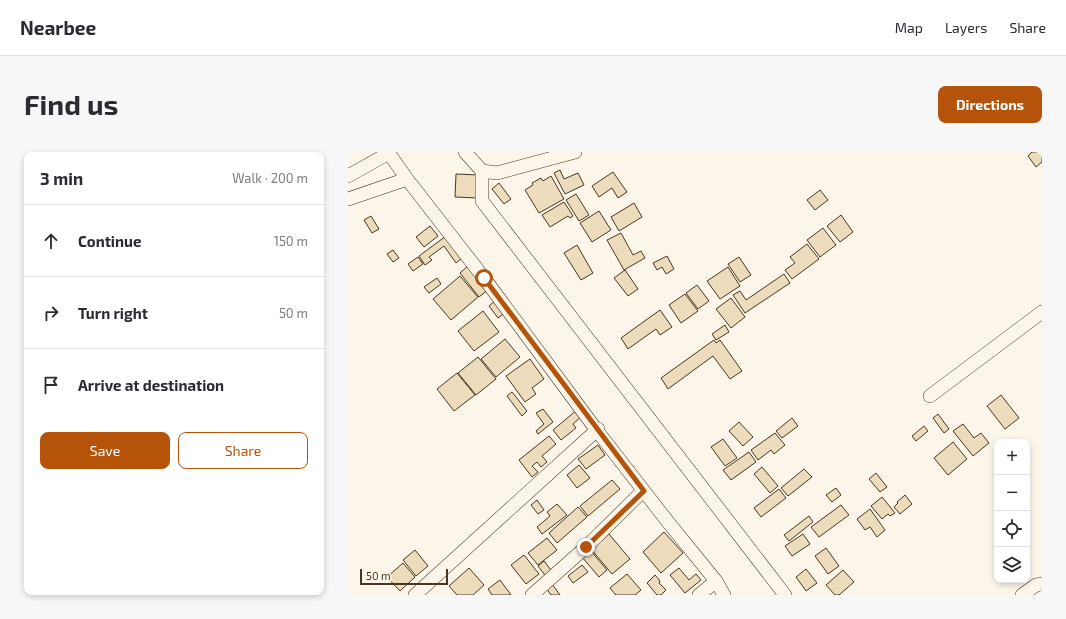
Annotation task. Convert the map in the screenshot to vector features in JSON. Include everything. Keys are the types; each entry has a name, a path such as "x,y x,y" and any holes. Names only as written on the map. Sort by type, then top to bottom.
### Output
{"street":[{"path":"348,176 388,152 644,491 716,581 724,595"},
{"path":"464,152 482,171 497,173 575,152"},
{"path":"482,171 482,201 785,595"},
{"path":"348,198 407,179"},
{"path":"930,396 1042,312"},
{"path":"415,595 598,430"},
{"path":"532,595 586,547 644,491"},
{"path":"699,595 716,581"},
{"path":"1022,595 1036,585 1042,584"}],"building":[{"path":"1032,152 1039,152 1042,156 1042,162 1036,167 1028,156"},
{"path":"560,170 564,179 578,173 584,185 565,194 554,173"},
{"path":"613,172 627,192 618,198 612,188 599,197 592,186"},
{"path":"456,174 479,175 478,198 455,197"},
{"path":"551,176 564,199 539,213 525,190 533,185 532,183 541,178 543,181"},
{"path":"499,183 511,199 504,204 492,189"},
{"path":"820,190 828,200 815,210 807,200"},
{"path":"576,194 589,215 579,221 566,200"},
{"path":"564,202 573,216 570,218 568,216 550,227 542,215"},
{"path":"634,203 642,217 619,231 611,217"},
{"path":"599,211 611,230 592,242 580,223"},
{"path":"841,215 853,232 840,242 827,226"},
{"path":"371,216 379,229 372,233 364,220"},
{"path":"430,226 438,236 424,247 416,237"},
{"path":"823,228 836,245 820,257 807,240"},
{"path":"621,233 633,255 641,251 645,258 624,270 607,240"},
{"path":"446,236 462,258 456,263 444,246 429,257 432,260 425,265 419,256"},
{"path":"807,244 819,259 792,279 785,270 795,263 790,257"},
{"path":"577,245 593,273 581,280 564,253"},
{"path":"393,250 399,258 393,262 387,254"},
{"path":"667,256 674,269 666,274 662,267 657,270 653,263"},
{"path":"418,257 423,264 413,271 408,264"},
{"path":"739,257 751,275 740,282 728,264"},
{"path":"469,265 489,289 479,297 460,273"},
{"path":"728,267 740,286 720,299 707,281"},
{"path":"625,270 638,289 628,296 614,278"},
{"path":"784,274 790,283 745,313 733,295 740,291 746,300"},
{"path":"460,276 478,297 451,320 433,299"},
{"path":"437,278 441,284 429,293 424,287"},
{"path":"697,285 709,301 698,309 686,293"},
{"path":"685,294 698,311 681,323 669,305"},
{"path":"731,298 745,317 731,328 716,309"},
{"path":"496,300 506,312 498,318 489,306"},
{"path":"660,310 672,327 660,335 656,329 628,349 621,338"},
{"path":"483,311 499,332 474,351 458,331"},
{"path":"725,325 729,332 716,340 712,334"},
{"path":"505,339 520,357 496,377 481,359"},
{"path":"714,340 716,343 720,340 742,371 730,379 713,356 668,389 661,378"},
{"path":"478,357 496,379 476,395 458,373"},
{"path":"530,359 544,379 532,388 536,394 525,402 506,376"},
{"path":"457,373 475,395 454,411 437,389"},
{"path":"512,392 527,411 522,416 507,396"},
{"path":"1001,395 1019,418 1005,429 987,406"},
{"path":"543,409 553,422 538,434 536,431 544,424 536,413"},
{"path":"577,410 582,416 573,424 576,428 561,440 553,430"},
{"path":"938,414 949,429 944,433 933,418"},
{"path":"792,418 798,426 782,438 776,431"},
{"path":"739,422 753,437 743,446 729,431"},
{"path":"963,424 974,438 981,433 989,443 973,456 953,431"},
{"path":"924,426 928,431 916,441 912,436"},
{"path":"775,433 785,445 774,454 771,450 758,460 751,450"},
{"path":"549,436 556,444 542,456 547,462 541,467 537,462 532,466 538,472 532,477 519,460"},
{"path":"723,439 737,458 725,466 711,447"},
{"path":"953,442 967,459 948,475 934,458"},
{"path":"598,445 605,455 586,469 578,459"},
{"path":"749,452 756,462 731,480 723,470"},
{"path":"579,465 590,478 577,488 567,475"},
{"path":"762,467 778,486 770,493 754,474"},
{"path":"804,469 812,477 788,496 781,488"},
{"path":"876,473 887,487 880,492 869,479"},
{"path":"612,480 620,489 588,516 580,506"},
{"path":"836,488 841,495 832,502 826,495"},
{"path":"779,489 786,498 761,517 754,508"},
{"path":"905,495 912,504 900,514 894,507"},
{"path":"882,497 895,513 890,516 888,514 882,519 871,506"},
{"path":"537,500 544,510 538,514 531,505"},
{"path":"557,504 567,515 542,534 537,527 550,516 547,512"},
{"path":"841,505 849,515 819,537 811,527"},
{"path":"578,507 587,517 557,543 549,533"},
{"path":"870,509 885,530 877,537 870,527 865,530 857,519"},
{"path":"809,516 813,522 789,541 784,535"},
{"path":"664,532 683,553 661,573 643,552"},
{"path":"609,534 630,559 612,574 591,549"},
{"path":"803,534 810,544 792,556 785,546"},
{"path":"547,538 557,550 538,565 528,553"},
{"path":"826,548 839,566 828,574 815,556"},
{"path":"415,550 428,566 416,576 403,560"},
{"path":"590,550 607,570 599,577 582,557"},
{"path":"524,555 539,574 526,584 511,565"},
{"path":"544,561 554,574 547,578 538,566"},
{"path":"403,563 415,577 400,591 387,577"},
{"path":"582,565 588,572 573,583 568,576"},
{"path":"469,568 484,585 473,595 457,595 449,586"},
{"path":"679,568 689,580 696,574 701,580 685,593 670,575"},
{"path":"806,569 817,583 806,591 796,577"},
{"path":"843,570 854,582 839,595 835,595 826,585"},
{"path":"627,574 641,590 635,595 616,595 610,588"},
{"path":"655,575 660,581 659,583 666,590 661,595 657,595 647,583"},
{"path":"500,580 511,595 492,595 488,589"},
{"path":"552,584 560,595 551,595 546,588"}],"route":[{"path":"484,278 598,432 644,491 586,547"}]}
